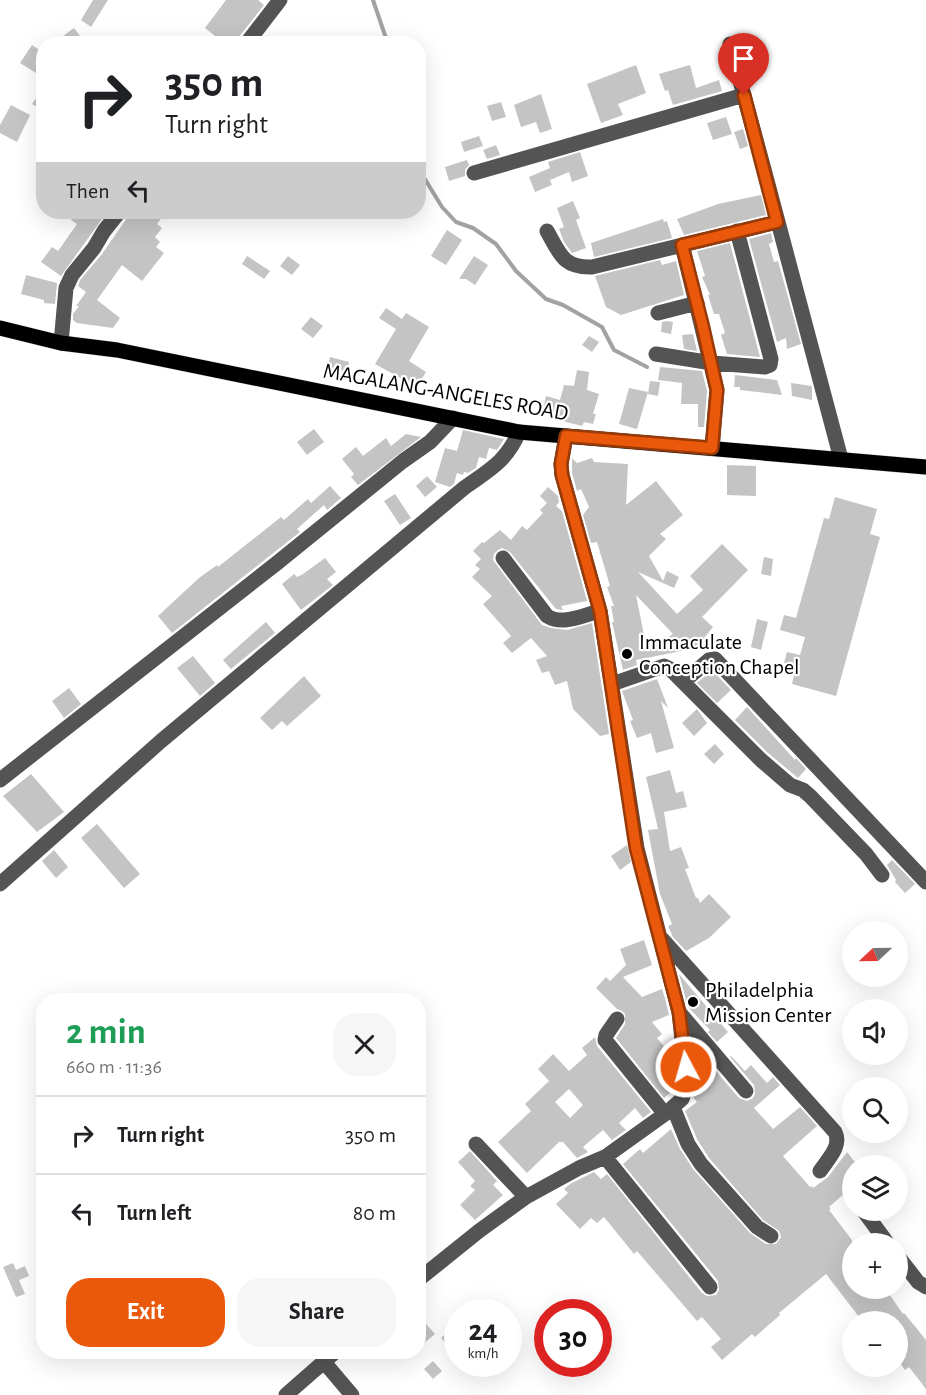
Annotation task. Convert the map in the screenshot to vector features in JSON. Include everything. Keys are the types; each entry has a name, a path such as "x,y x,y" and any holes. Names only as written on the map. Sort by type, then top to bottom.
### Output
{"main road":[{"name":"MAGALANG-ANGELES ROAD","path":"0,328 62,343 117,350 519,432 926,467"}],"street":[{"path":"252,36 280,0"},
{"path":"730,44 841,459"},
{"path":"474,172 744,95"},
{"path":"62,343 66,288 72,275 114,219"},
{"path":"547,231 561,256 568,264 578,268 592,267 777,222"},
{"path":"656,354 712,363 765,367 770,365 771,359 737,231"},
{"path":"682,245 698,303 717,390 712,448"},
{"path":"658,313 698,303"},
{"path":"0,780 430,442 453,418"},
{"path":"0,884 161,741 464,488 498,464 508,454 519,432"},
{"path":"426,1274 526,1197 579,1168 605,1157 682,1099 687,1085 679,1012 636,848 600,611 562,475 561,464 566,436"},
{"path":"503,558 547,616 554,620 561,621 600,611"},
{"path":"683,682 708,660 715,659 926,882"},
{"path":"612,684 664,666 670,669 761,760 790,785 803,790 810,796 866,854 882,874"},
{"path":"660,936 835,1132 838,1138 837,1145 820,1171"},
{"path":"679,1012 747,1091"},
{"path":"617,1019 605,1040 669,1110 687,1144 701,1164 757,1227 771,1236"},
{"path":"476,1144 526,1197"},
{"path":"605,1157 710,1287"},
{"path":"908,1269 918,1282 926,1287"},
{"path":"286,1395 328,1359"},
{"path":"331,1359 352,1395"}],"building":[{"path":"93,0 108,0 91,27 81,20"},
{"path":"226,0 258,0 264,5 240,36 215,36 205,28"},
{"path":"74,28 80,36 63,36"},
{"path":"32,45 36,48 36,73 20,63"},
{"path":"636,65 646,93 618,104 623,115 601,123 587,84"},
{"path":"690,65 696,88 719,80 722,91 673,105 659,74"},
{"path":"541,94 552,129 540,133 536,122 521,127 514,105"},
{"path":"501,102 506,117 492,121 487,106"},
{"path":"11,105 30,115 17,142 0,133 0,125"},
{"path":"726,117 732,134 713,140 707,123"},
{"path":"743,129 748,146 740,149 734,132"},
{"path":"479,136 483,146 464,152 461,142"},
{"path":"496,145 500,155 487,159 483,150"},
{"path":"580,152 588,176 572,182 569,172 550,180 552,185 535,192 529,177 550,168 548,162"},
{"path":"467,160 469,165 465,170 465,176 449,181 445,167"},
{"path":"761,195 766,215 684,235 677,219 718,204"},
{"path":"573,201 580,218 576,220 586,248 572,253 559,229 564,227 557,208"},
{"path":"102,219 61,276 41,262 52,247 58,251 77,224 71,220"},
{"path":"126,219 161,219 157,224 162,228 155,237 160,242 156,247 164,253 142,281 122,265 97,300 120,318 113,328 77,323 73,320 73,314 79,306 76,306 86,292 78,286 80,280 102,254"},
{"path":"663,219 664,222 667,221 672,238 594,257 591,243"},
{"path":"447,230 462,240 446,265 431,256"},
{"path":"771,233 773,242 769,244 774,262 778,261 801,344 787,349 786,338 777,342 749,239"},
{"path":"730,243 760,357 727,354 721,335 725,333 719,314 714,314 708,295 710,295 702,277 705,276 697,251"},
{"path":"247,256 270,271 264,279 242,264"},
{"path":"288,256 300,265 292,275 280,266"},
{"path":"474,256 488,265 475,285 466,279 459,279"},
{"path":"660,260 662,265 676,261 684,295 621,315 606,307 595,276"},
{"path":"26,275 57,283 55,304 44,303 44,300 21,294"},
{"path":"386,308 402,319 406,313 429,327 409,361 426,372 417,387 375,364 396,329 379,318"},
{"path":"311,317 323,326 313,338 301,329"},
{"path":"662,322 673,322 671,334 661,332"},
{"path":"693,334 697,351 684,349 682,335"},
{"path":"589,336 599,342 592,352 582,345"},
{"path":"330,357 349,362 347,372 328,367"},
{"path":"660,367 702,371 707,391 704,427 698,427 698,404 681,404 682,383 658,380"},
{"path":"577,370 589,372 587,390 599,394 593,414 596,414 593,424 584,422 582,426 554,419 555,416 542,413 546,396 560,400 564,385 574,386"},
{"path":"735,375 777,380 782,395 740,390 740,387 734,387"},
{"path":"650,381 660,382 658,396 648,394"},
{"path":"791,383 812,386 812,400 792,396"},
{"path":"629,388 648,392 637,429 619,424"},
{"path":"314,429 324,442 307,455 297,442"},
{"path":"463,430 504,439 497,450 489,448 486,459 479,457 476,468 468,473 464,472 463,475 457,473 454,484 450,487 435,482 445,448 457,451"},
{"path":"406,434 421,437 358,485 351,477 354,474 342,459 356,447 363,456 386,438 391,446"},
{"path":"572,458 577,463 592,458 594,462 628,464 626,505 656,481 683,515 660,534 666,539 649,556 663,581 667,571 679,577 674,588 638,572 677,614 703,590 690,576 722,544 748,570 702,617 713,627 696,648 636,660 637,665 623,670 612,622 614,622 611,606 614,606 607,587 610,586 597,542 591,543 583,515 589,507 581,489 577,491 572,473","holes":["636,595 673,634 650,649 648,639 645,640"]},
{"path":"727,465 756,466 756,496 727,495"},
{"path":"427,476 437,487 425,497 416,486"},
{"path":"330,486 341,498 327,510 324,505 297,529 300,532 172,633 158,616 199,578 217,565 218,567 281,517 284,520 308,499 311,503"},
{"path":"548,487 558,496 559,502 556,506 562,511 587,601 561,606 563,610 556,609 510,552 502,548 494,554 493,560 542,625 567,630 592,623 609,734 600,736 573,709 567,681 555,685 549,671 542,673 536,660 547,656 531,638 512,653 503,643 511,636 483,604 492,596 472,577 480,569 475,565 481,559 473,551 500,530 511,540 522,526 527,530 543,513 540,510 547,503 540,496"},
{"path":"395,494 411,518 400,525 384,501"},
{"path":"835,497 877,509 870,534 880,537 836,696 792,684 796,666 784,663 787,652 800,655 805,637 780,630 784,615 796,618 824,518 829,519"},
{"path":"764,557 773,559 771,576 761,574"},
{"path":"325,558 336,572 327,579 333,585 301,610 282,584 294,574 297,577 303,574"},
{"path":"757,619 768,622 761,650 751,647"},
{"path":"266,622 275,633 231,669 223,660"},
{"path":"193,656 215,683 200,696 177,668"},
{"path":"712,670 731,690 717,703 697,683"},
{"path":"304,676 321,696 287,726 282,721 272,730 260,718"},
{"path":"657,679 668,708 661,701 674,748 656,753 651,733 637,738 622,691"},
{"path":"69,688 81,704 64,718 52,701"},
{"path":"747,707 806,769 798,778 768,753 735,720"},
{"path":"697,709 707,723 694,736 682,723"},
{"path":"715,744 724,754 714,764 704,754"},
{"path":"670,770 676,793 683,791 687,807 664,812 670,851 681,847 689,868 685,869 700,903 709,894 731,917 709,938 686,951 673,937 668,926 672,924 660,894 648,830 658,829 646,777"},
{"path":"31,774 64,812 37,832 3,796"},
{"path":"97,824 140,874 124,888 81,838"},
{"path":"627,845 631,862 620,870 611,856"},
{"path":"54,850 68,867 56,878 42,861"},
{"path":"892,860 915,884 905,893 895,882 887,865"},
{"path":"644,940 652,965 623,977 642,997 662,989 669,1015 652,1022 662,1034 657,1038 674,1059 677,1084 676,1088 664,1098 616,1038 625,1024 625,1014 596,988 606,977 610,981 626,965 620,949"},
{"path":"679,974 728,1032 717,1042 708,1032 710,1030 688,1007"},
{"path":"595,1037 597,1046 651,1112 643,1118 635,1108 619,1123 626,1130 612,1140 603,1130 583,1147 588,1152 577,1158 563,1142 559,1142 527,1173 498,1142 531,1111 525,1104 549,1081 538,1069 553,1054 569,1071 587,1055 582,1048","holes":["569,1089 583,1105 570,1118 555,1102"]},
{"path":"730,1057 745,1071 751,1065 767,1083 773,1077 780,1085 754,1108 773,1129 800,1107 817,1126 783,1156 810,1187 813,1188 828,1177 842,1159 842,1196 829,1207 831,1208 829,1210 847,1233 842,1233 842,1295 826,1274 779,1313 780,1315 755,1337 752,1334 722,1360 711,1347 721,1339 702,1317 697,1321 637,1251 634,1254 604,1217 597,1223 591,1218 580,1229 556,1204 568,1193 564,1189 570,1184 594,1172 601,1179 607,1174 702,1293 707,1296 716,1295 719,1290 718,1281 623,1164 640,1149 643,1153 671,1129 693,1169 750,1233 766,1244 776,1244 781,1237 779,1231 763,1220 709,1158 697,1139 685,1111 697,1102 693,1097 695,1093 710,1079 708,1076 715,1070 739,1098 747,1101 753,1098 754,1085"},
{"path":"470,1151 497,1181 493,1185 503,1195 475,1220 460,1205 475,1190 470,1186 475,1181 458,1162"},
{"path":"13,1263 16,1270 25,1266 29,1276 19,1280 25,1294 16,1297 3,1267"},
{"path":"845,1299 893,1299 901,1311 855,1311"},
{"path":"908,1318 926,1340 926,1389 909,1367"},
{"path":"426,1324 435,1334 426,1341"},
{"path":"433,1361 442,1371 433,1379 424,1369"}],"waterway":[{"path":"373,0 385,36"},
{"path":"426,181 442,207 456,222 473,228 496,244 516,271 546,299 563,305 602,327 614,350 647,367"}],"place":[{"name":"Immaculate Conception Chapel","path":"627,654"},
{"name":"Philadelphia Mission Center","path":"693,1002"}],"route":[{"path":"686,1067 679,1012 636,848 600,611 562,475 561,464 566,436 712,448 717,390 682,245 777,222 744,95"}]}
